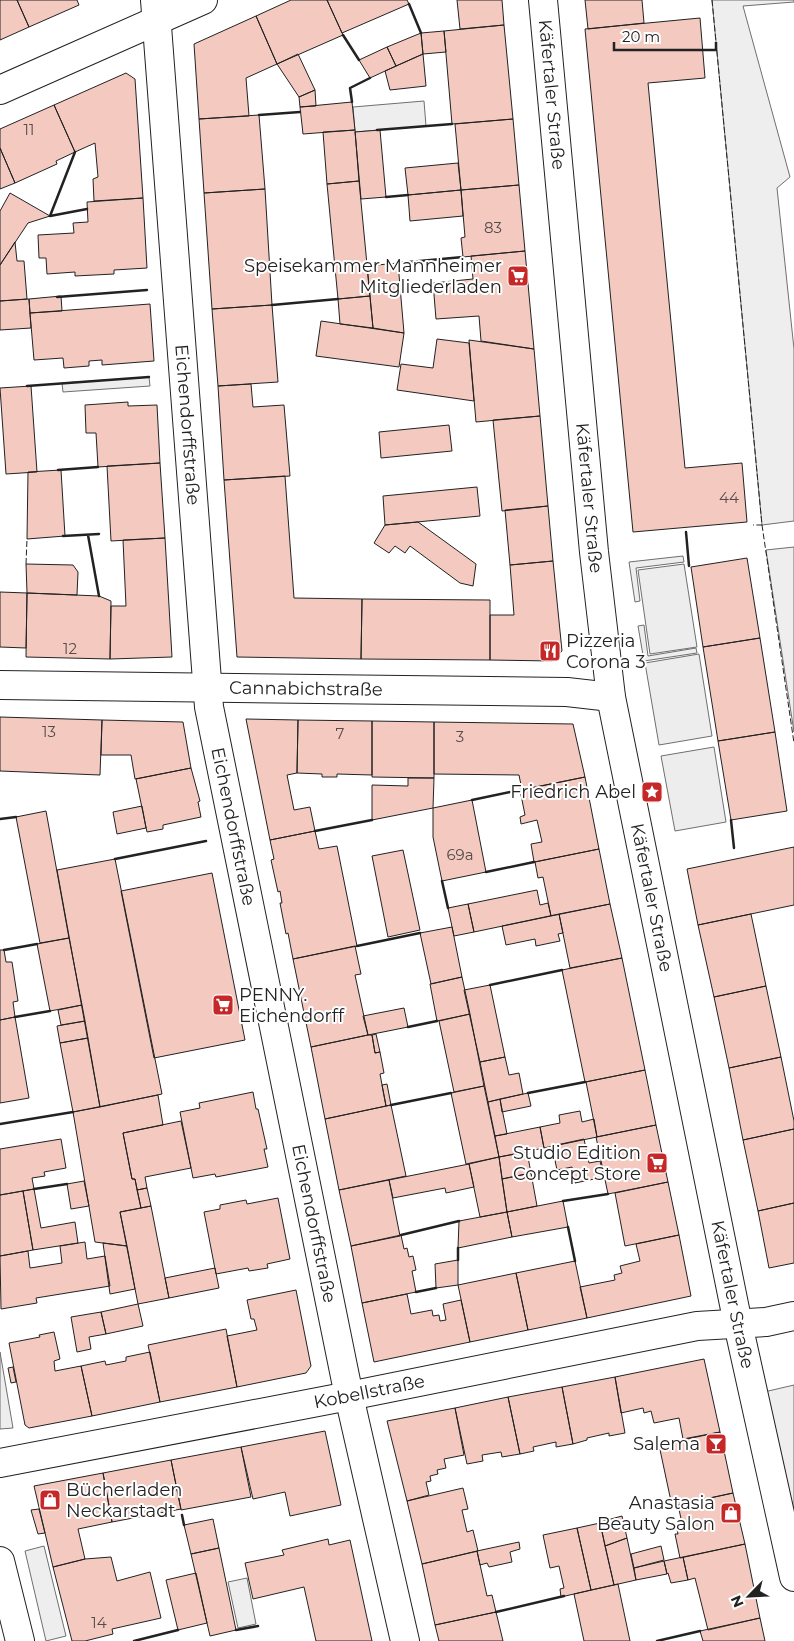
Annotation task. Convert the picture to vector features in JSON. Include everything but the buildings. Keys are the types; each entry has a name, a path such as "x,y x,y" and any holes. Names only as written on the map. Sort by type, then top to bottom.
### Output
{"street":[{"path":"0,90 156,10 203,0"},
{"name":"Käfertaler Straße","path":"542,0 594,552 611,697 738,1324 794,1577"},
{"name":"Eichendorffstraße","path":"156,10 210,707 349,1396 405,1641"},
{"name":"Cannabichstraße","path":"0,685 568,692 611,697"},
{"name":"Kobellstraße","path":"0,1463 349,1396 696,1326 766,1322 794,1316"},
{"path":"0,1561 20,1641"}],"shaded area":[{"path":"712,0 794,0 794,2 743,6 790,177 777,188 794,349 794,521 762,525"},
{"path":"424,101 426,126 355,132 353,107"},
{"path":"149,377 150,386 63,392 62,383"},
{"path":"794,547 794,732 766,550"},
{"path":"683,556 684,562 636,568 640,601 635,602 629,562"},
{"path":"684,564 697,647 650,654 638,570"},
{"path":"644,625 648,656 696,648 697,653 644,661 638,626"},
{"path":"699,654 712,736 659,745 645,663"},
{"path":"714,747 726,822 675,831 661,756"},
{"path":"0,1352 13,1428 0,1429"},
{"path":"794,1385 794,1523 764,1392"},
{"path":"44,1546 66,1636 46,1641 25,1551"},
{"path":"247,1578 256,1624 238,1628 228,1582"}],"fence":[{"path":"712,0 762,525 753,525"},
{"path":"762,525 794,743"},
{"path":"26,564 27,539"}],"wall":[{"path":"409,4 421,33"},
{"path":"343,35 359,60"},
{"path":"352,102 350,88 370,78"},
{"path":"259,115 300,112"},
{"path":"377,130 452,124"},
{"path":"75,152 50,216 87,209"},
{"path":"386,197 408,195"},
{"path":"398,263 463,257"},
{"path":"57,297 147,290"},
{"path":"272,305 338,299"},
{"path":"27,386 149,377"},
{"path":"58,470 98,467"},
{"path":"686,532 689,566"},
{"path":"63,536 99,534"},
{"path":"88,535 99,596"},
{"path":"472,800 520,790"},
{"path":"0,819 16,817"},
{"path":"315,831 372,820"},
{"path":"731,820 734,848"},
{"path":"115,859 206,841"},
{"path":"486,872 534,862"},
{"path":"442,881 448,908"},
{"path":"357,946 420,933"},
{"path":"4,950 37,944"},
{"path":"490,985 562,970"},
{"path":"15,1017 50,1011"},
{"path":"408,1027 437,1021"},
{"path":"528,1093 585,1082"},
{"path":"391,1105 451,1093"},
{"path":"0,1124 73,1112"},
{"path":"34,1189 67,1184"},
{"path":"563,1201 608,1194"},
{"path":"401,1235 459,1221"},
{"path":"568,1227 575,1261"},
{"path":"458,1248 458,1260"},
{"path":"416,1292 436,1288"},
{"path":"182,1515 184,1525"},
{"path":"496,1612 564,1596"},
{"path":"236,1630 258,1626"},
{"path":"134,1641 178,1630"},
{"path":"657,1641 700,1631"}],"place":[{"name":"Speisekammer Mannheimer Mitgliederladen","path":"518,276"},
{"name":"Pizzeria Corona 3","path":"550,651"},
{"name":"Friedrich Abel","path":"652,792"},
{"name":"PENNY. Eichendorff","path":"223,1005"},
{"name":"Studio Edition Concept Store","path":"657,1163"},
{"name":"Salema","path":"716,1444"},
{"name":"Bücherladen Neckarstadt","path":"50,1500"},
{"name":"Anastasia Beauty Salon","path":"731,1513"}]}
